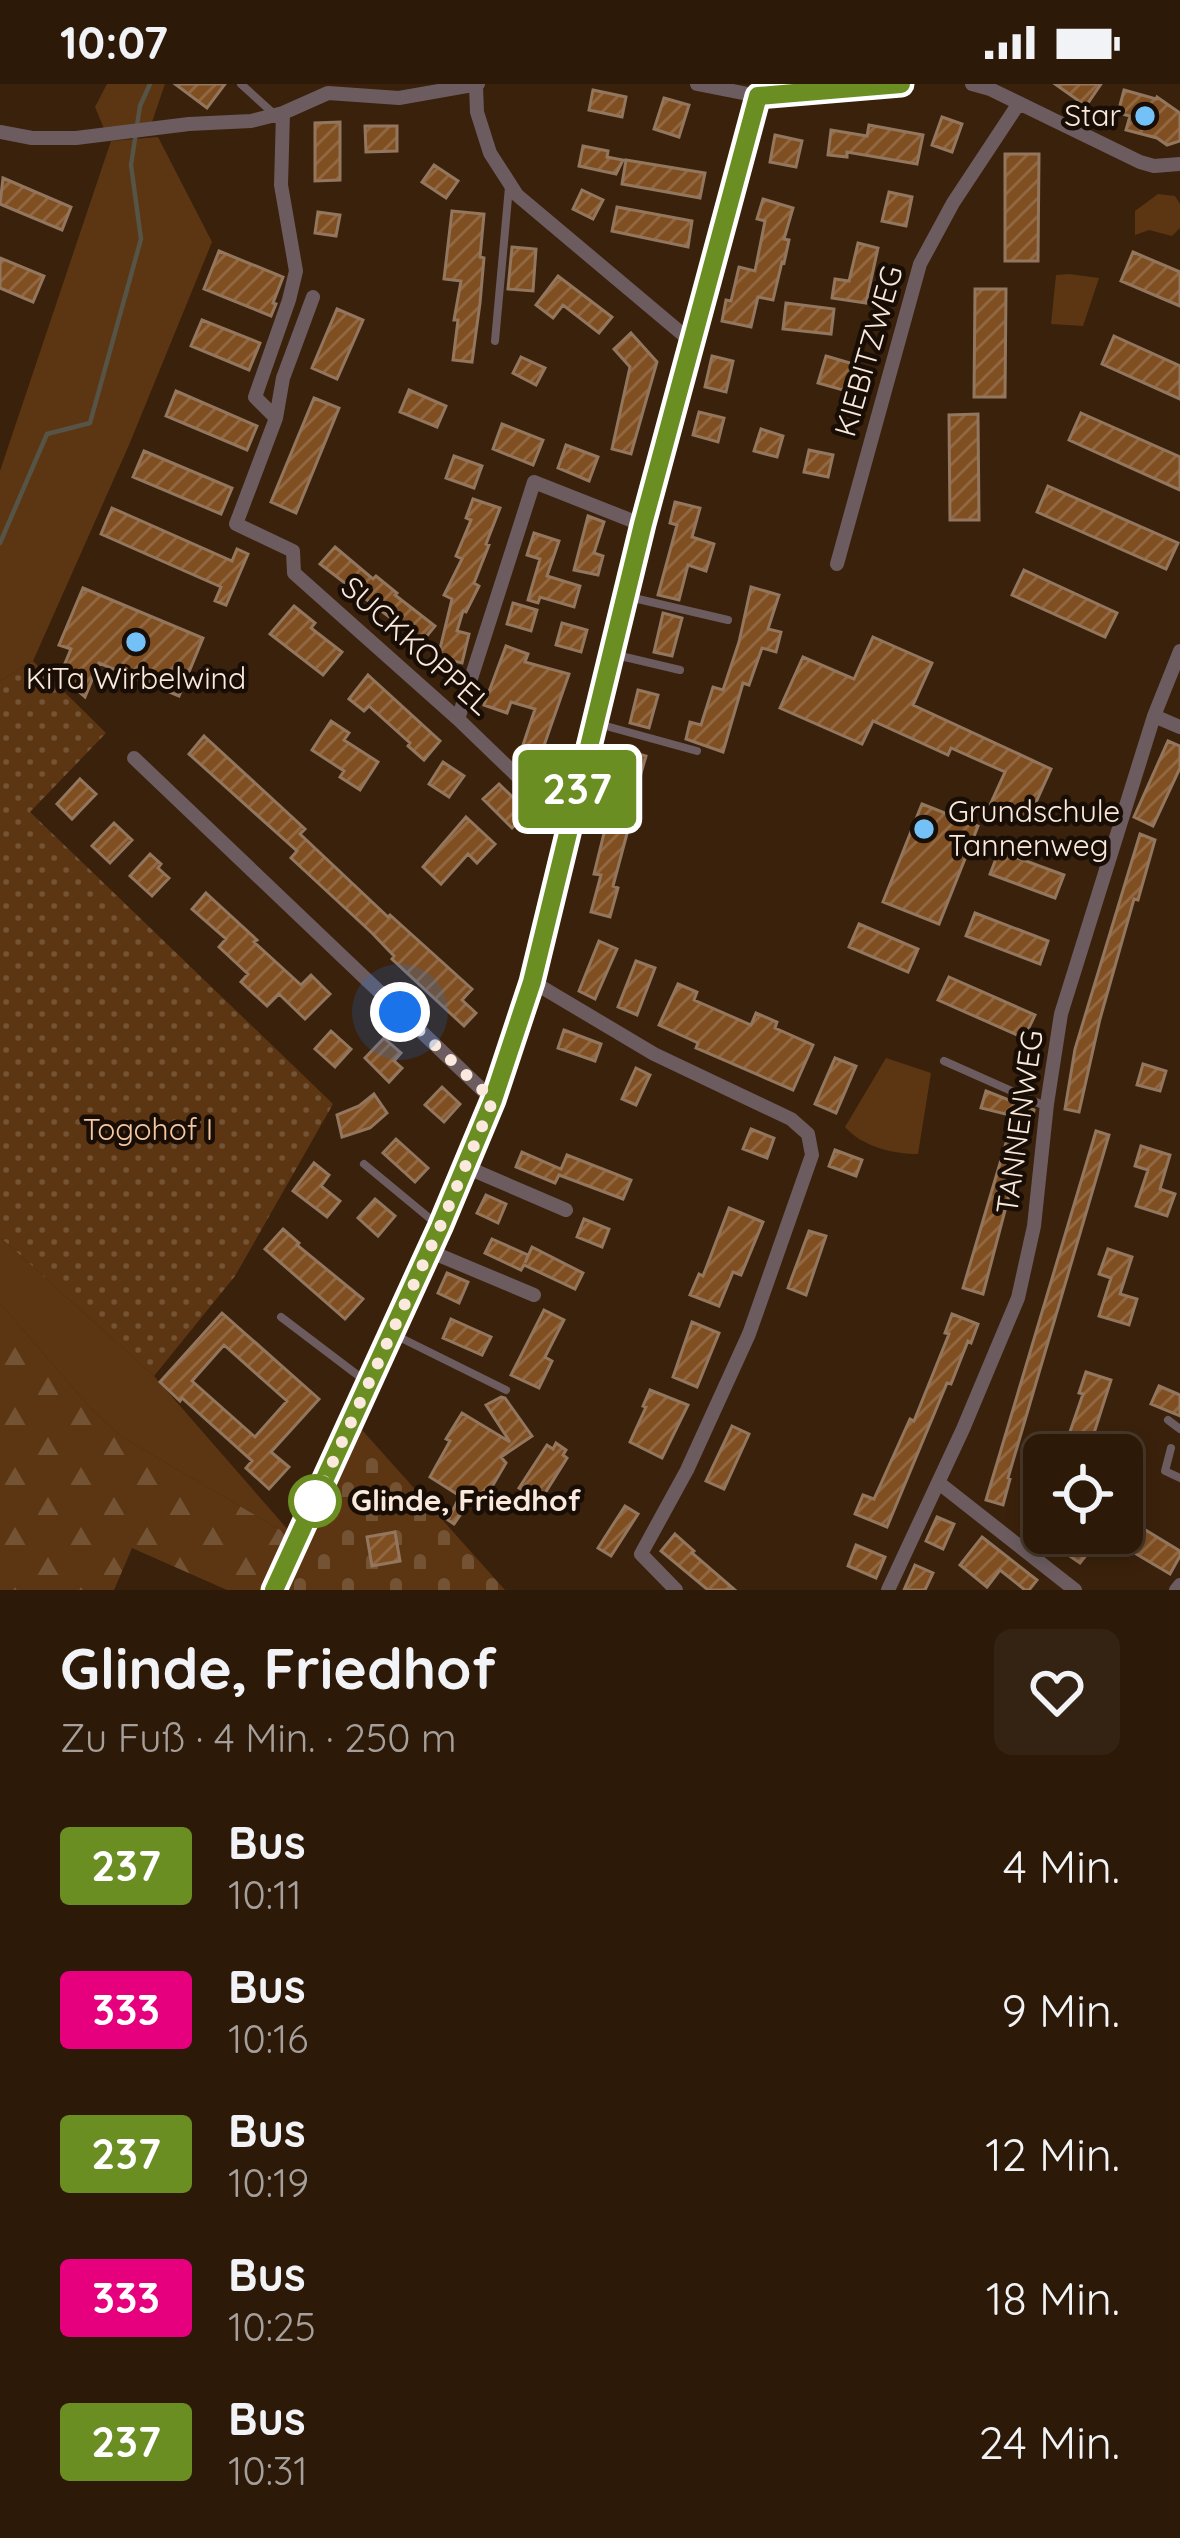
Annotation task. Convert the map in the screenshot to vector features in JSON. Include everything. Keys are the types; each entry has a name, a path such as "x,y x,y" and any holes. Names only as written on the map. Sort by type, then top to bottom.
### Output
{"street":[{"path":"697,84 758,96 902,84"},
{"path":"973,84 1141,162 1180,164"},
{"path":"0,133 76,138 250,121 328,93 477,85 477,112 490,153 517,195 693,343"},
{"path":"274,1590 466,1167 532,982 643,524 758,96"},
{"name":"KIEBITZWEG","path":"837,564 920,265 953,203 1019,103"},
{"path":"276,418 255,397 296,271 281,185 279,114"},
{"path":"276,418 283,378 313,297"},
{"path":"266,366 283,378"},
{"name":"SUCKKOPPEL","path":"276,418 236,524 293,551 294,573 568,825"},
{"path":"458,719 534,482 643,524"},
{"name":"TANNENWEG","path":"888,1590 1018,1298 1034,1226 1061,1014 1154,716 1180,651"},
{"path":"1154,716 1180,728"},
{"path":"134,758 493,1100"},
{"path":"532,982 654,1054 791,1119 808,1134 812,1155 749,1334 641,1554 676,1590"},
{"path":"466,1167 566,1210"},
{"path":"429,1251 534,1295"},
{"path":"939,1483 1075,1590"}],"lane":[{"path":"241,84 279,114"},
{"path":"495,341 510,184"},
{"path":"625,596 728,620"},
{"path":"611,654 680,670"},
{"path":"594,723 697,751"},
{"path":"944,1061 1046,1106"},
{"path":"364,1164 440,1227"},
{"path":"281,1317 369,1384"},
{"path":"392,1334 506,1390"},
{"path":"1168,1420 1180,1429"},
{"path":"1171,1448 1165,1471 1180,1478"}],"green space":[{"path":"107,84 165,84 151,125 105,131 95,107"},
{"path":"158,137 212,242 33,661 0,681 0,471 111,141"},
{"path":"1158,194 1175,196 1180,204 1180,228 1172,236 1149,230 1135,235 1135,211"},
{"path":"1056,275 1099,278 1083,326 1051,324"},
{"name":"Togohof I","path":"33,661 106,733 30,812 333,1104 235,1276 154,1376 0,1237 0,681"},
{"path":"886,1058 931,1073 918,1154 879,1148 845,1127"},
{"path":"0,1237 154,1376 296,1539 122,1437 92,1410 0,1303"},
{"path":"0,1303 92,1410 122,1437 296,1539 273,1590 227,1590 132,1548 114,1590 0,1590"},
{"path":"354,1421 505,1590 276,1590"}],"building":[{"path":"175,84 225,84 207,108"},
{"path":"1055,84 1101,84 1086,106"},
{"path":"593,90 626,97 622,117 589,110"},
{"path":"1124,90 1157,97 1180,113 1180,141 1167,145 1126,130 1130,116 1118,113"},
{"path":"664,98 689,105 679,137 654,129"},
{"path":"942,117 962,124 952,152 932,145"},
{"path":"340,122 340,180 315,181 315,123"},
{"path":"869,125 923,135 917,164 847,152 847,157 828,155 831,130 867,136"},
{"path":"365,126 397,126 397,151 366,152"},
{"path":"775,135 802,141 796,167 770,162"},
{"path":"583,146 623,160 616,174 579,166"},
{"path":"1005,154 1039,154 1038,261 1005,261"},
{"path":"626,160 705,173 700,198 622,184"},
{"path":"434,165 458,181 446,198 422,182"},
{"path":"3,178 71,207 62,230 0,204"},
{"path":"582,190 603,200 593,219 573,209"},
{"path":"889,192 912,197 906,226 882,221"},
{"path":"763,199 793,208 773,300 758,297 751,327 722,321 739,267 755,271 765,221 757,219"},
{"path":"617,207 692,221 688,247 612,231"},
{"path":"452,211 484,214 472,362 453,360 461,281 444,279"},
{"path":"318,212 340,215 336,236 315,233"},
{"path":"858,243 878,248 866,303 832,298 835,279 849,281"},
{"path":"512,247 536,249 533,291 508,289"},
{"path":"219,251 283,277 271,316 204,289"},
{"path":"1133,252 1180,272 1180,306 1121,281"},
{"path":"0,258 44,276 33,302 0,288"},
{"path":"558,276 612,317 599,333 563,305 553,318 536,305"},
{"path":"975,289 1006,289 1005,397 974,397"},
{"path":"786,303 834,309 831,334 783,329"},
{"path":"337,309 363,320 337,379 312,368"},
{"path":"202,320 260,343 249,370 191,346"},
{"path":"631,333 657,362 631,454 612,449 630,367 614,349"},
{"path":"1114,336 1180,366 1180,399 1102,364"},
{"path":"712,356 733,361 726,392 705,387"},
{"path":"826,356 857,365 850,392 818,383"},
{"path":"521,357 545,368 536,385 513,373"},
{"path":"409,390 446,406 437,427 400,412"},
{"path":"176,391 257,426 247,450 166,416"},
{"path":"314,398 339,408 296,513 271,502"},
{"path":"699,412 724,418 718,442 693,435"},
{"path":"1081,413 1180,457 1180,490 1069,440"},
{"path":"978,414 979,520 950,520 949,415"},
{"path":"502,424 543,440 533,465 493,449"},
{"path":"761,429 783,436 777,457 754,451"},
{"path":"566,445 598,457 589,481 558,468"},
{"path":"809,450 833,455 828,477 804,472"},
{"path":"144,451 232,488 221,514 133,477"},
{"path":"454,456 482,466 474,488 446,478"},
{"path":"1048,486 1178,543 1166,569 1037,512"},
{"path":"473,499 500,508 474,583 479,586 457,631 469,634 462,663 438,657 452,599 444,595 462,559 456,556 471,520 466,518"},
{"path":"675,502 700,508 692,537 714,544 706,571 688,565 679,600 658,595 677,525 670,523"},
{"path":"112,508 232,561 237,549 248,554 226,605 215,601 221,587 101,534"},
{"path":"588,516 604,522 594,553 603,556 598,575 574,570"},
{"path":"534,533 559,541 547,576 580,586 574,607 540,597 538,603 528,600 540,559 527,555"},
{"path":"335,547 435,626 422,642 320,564"},
{"path":"1024,570 1117,613 1105,637 1012,595"},
{"path":"751,587 779,595 768,629 781,632 776,652 762,648 749,685 743,683 723,752 686,739 690,722 701,725 713,687 723,690"},
{"path":"83,588 203,638 179,696 99,663 85,697 60,675 71,649 59,645"},
{"path":"513,603 537,610 531,631 507,624"},
{"path":"294,606 315,623 311,628 342,652 323,675 270,634"},
{"path":"663,613 682,618 672,656 654,652"},
{"path":"562,623 587,630 581,652 556,645"},
{"path":"873,637 932,663 913,705 1051,769 1027,822 990,805 1005,772 951,748 948,755 873,721 862,744 780,708 803,657 854,679"},
{"path":"506,646 528,654 525,662 569,674 539,760 520,754 535,709 511,702 507,713 484,705"},
{"path":"368,675 440,741 424,760 369,706 364,711 349,699"},
{"path":"638,690 658,695 649,728 630,723"},
{"path":"331,721 349,733 344,740 378,762 360,790 340,777 344,771 312,750"},
{"path":"204,736 305,829 300,834 472,989 462,1000 476,1013 464,1026 291,858 297,851 189,754"},
{"path":"1168,741 1180,746 1180,768 1153,826 1134,817"},
{"path":"628,751 646,756 634,798 616,793"},
{"path":"443,762 464,776 449,797 429,784"},
{"path":"80,779 96,794 72,819 57,804"},
{"path":"499,784 528,812 512,828 483,799"},
{"path":"922,804 978,826 939,924 883,902"},
{"path":"466,817 495,844 477,863 468,854 441,884 423,867"},
{"path":"607,821 629,826 610,917 591,912 601,875 594,874"},
{"path":"114,823 132,840 110,863 92,846"},
{"path":"1140,834 1155,840 1100,1019 1079,1112 1065,1109 1075,1049"},
{"path":"999,851 1064,875 1055,898 990,874"},
{"path":"150,854 169,878 152,896 130,876"},
{"path":"206,893 301,985 311,975 330,994 305,1019 279,994 267,1006 241,982 248,974 219,947 226,939 192,909"},
{"path":"975,913 1048,941 1040,964 966,936"},
{"path":"859,924 918,949 908,972 849,947"},
{"path":"599,941 617,949 595,999 579,991"},
{"path":"636,961 655,968 637,1015 618,1007"},
{"path":"949,977 1035,1015 1024,1038 938,1000"},
{"path":"678,984 697,992 694,1000 751,1025 756,1013 777,1022 775,1028 813,1045 793,1090 696,1048 698,1043 659,1025"},
{"path":"564,1030 601,1044 595,1061 558,1048"},
{"path":"331,1031 351,1049 335,1067 315,1049"},
{"path":"384,1038 401,1053 394,1061 402,1068 389,1082 365,1058"},
{"path":"835,1058 856,1066 836,1113 815,1104"},
{"path":"1143,1064 1166,1071 1160,1091 1137,1085"},
{"path":"636,1068 650,1075 636,1105 622,1099"},
{"path":"442,1087 460,1104 444,1122 425,1105"},
{"path":"986,1091 1034,1110 983,1294 963,1288 1014,1116 981,1108"},
{"path":"374,1094 387,1113 370,1128 342,1137 337,1115"},
{"path":"751,1129 774,1138 767,1158 743,1149"},
{"path":"1096,1131 1109,1135 1003,1505 986,1500"},
{"path":"396,1139 428,1168 415,1182 383,1153"},
{"path":"1141,1146 1170,1155 1160,1189 1175,1194 1167,1216 1136,1206 1148,1170 1135,1166"},
{"path":"835,1150 862,1160 856,1176 829,1166"},
{"path":"522,1152 561,1169 567,1155 631,1180 623,1199 559,1175 555,1183 516,1167"},
{"path":"314,1163 329,1175 321,1186 340,1201 327,1217 293,1191"},
{"path":"486,1195 506,1204 498,1223 477,1213"},
{"path":"375,1199 395,1216 378,1236 358,1218"},
{"path":"729,1208 763,1222 741,1275 733,1272 719,1306 690,1295 699,1274 703,1276"},
{"path":"584,1219 609,1229 602,1247 577,1237"},
{"path":"283,1229 363,1299 345,1319 265,1249"},
{"path":"809,1231 826,1236 806,1295 788,1288"},
{"path":"492,1239 528,1255 525,1263 532,1247 583,1273 575,1289 524,1265 521,1270 485,1253"},
{"path":"1108,1249 1132,1257 1120,1294 1137,1299 1129,1325 1099,1316 1111,1278 1099,1274"},
{"path":"447,1273 468,1282 459,1303 438,1293"},
{"path":"544,1310 564,1320 545,1357 552,1361 539,1388 511,1375"},
{"path":"222,1313 319,1399 271,1452 289,1467 269,1489 246,1468 252,1461 160,1382","holes":["224,1345 287,1401 255,1437 192,1381"]},
{"path":"952,1314 978,1324 951,1384 947,1383 887,1527 855,1514 863,1495 874,1499 910,1419 914,1421 949,1334 945,1333"},
{"path":"451,1319 491,1337 482,1355 443,1338"},
{"path":"692,1322 719,1333 697,1387 673,1377"},
{"path":"1086,1372 1111,1380 1094,1434 1069,1434 1083,1394 1079,1393"},
{"path":"1159,1386 1180,1395 1180,1416 1151,1404"},
{"path":"650,1390 688,1405 662,1458 630,1442"},
{"path":"501,1397 532,1436 501,1457 506,1463 480,1507 470,1501 454,1524 448,1520 460,1496 430,1477 462,1413 510,1442 486,1405"},
{"path":"732,1426 749,1434 724,1489 706,1481"},
{"path":"556,1443 566,1450 567,1458 535,1509 525,1502 530,1494 519,1488 547,1445 553,1449"},
{"path":"625,1506 638,1514 611,1556 598,1548"},
{"path":"937,1517 954,1524 943,1549 926,1541"},
{"path":"1143,1528 1180,1551 1170,1574 1136,1554 1143,1554"},
{"path":"395,1532 400,1561 372,1566 367,1537"},
{"path":"675,1534 735,1590 708,1590 661,1551"},
{"path":"982,1537 1037,1580 1029,1590 1000,1570 987,1587 960,1565"},
{"path":"856,1545 885,1557 876,1578 848,1566"},
{"path":"1067,1554 1087,1554 1080,1563"},
{"path":"915,1565 933,1573 925,1590 904,1590"}],"waterway":[{"path":"0,543 47,434 90,423 141,239 131,165 140,106 150,84"}],"bus line":[{"name":"237","path":"274,1590 440,1227 493,1100 532,982 643,524 758,96 901,84"}],"place":[{"name":"Star","path":"1145,116"},
{"name":"KiTa Wirbelwind","path":"136,642"},
{"name":"Grundschule Tannenweg","path":"924,829"},
{"name":"Glinde, Friedhof","path":"315,1501"}],"route":[{"path":"315,1501 493,1100 400,1012"}]}
